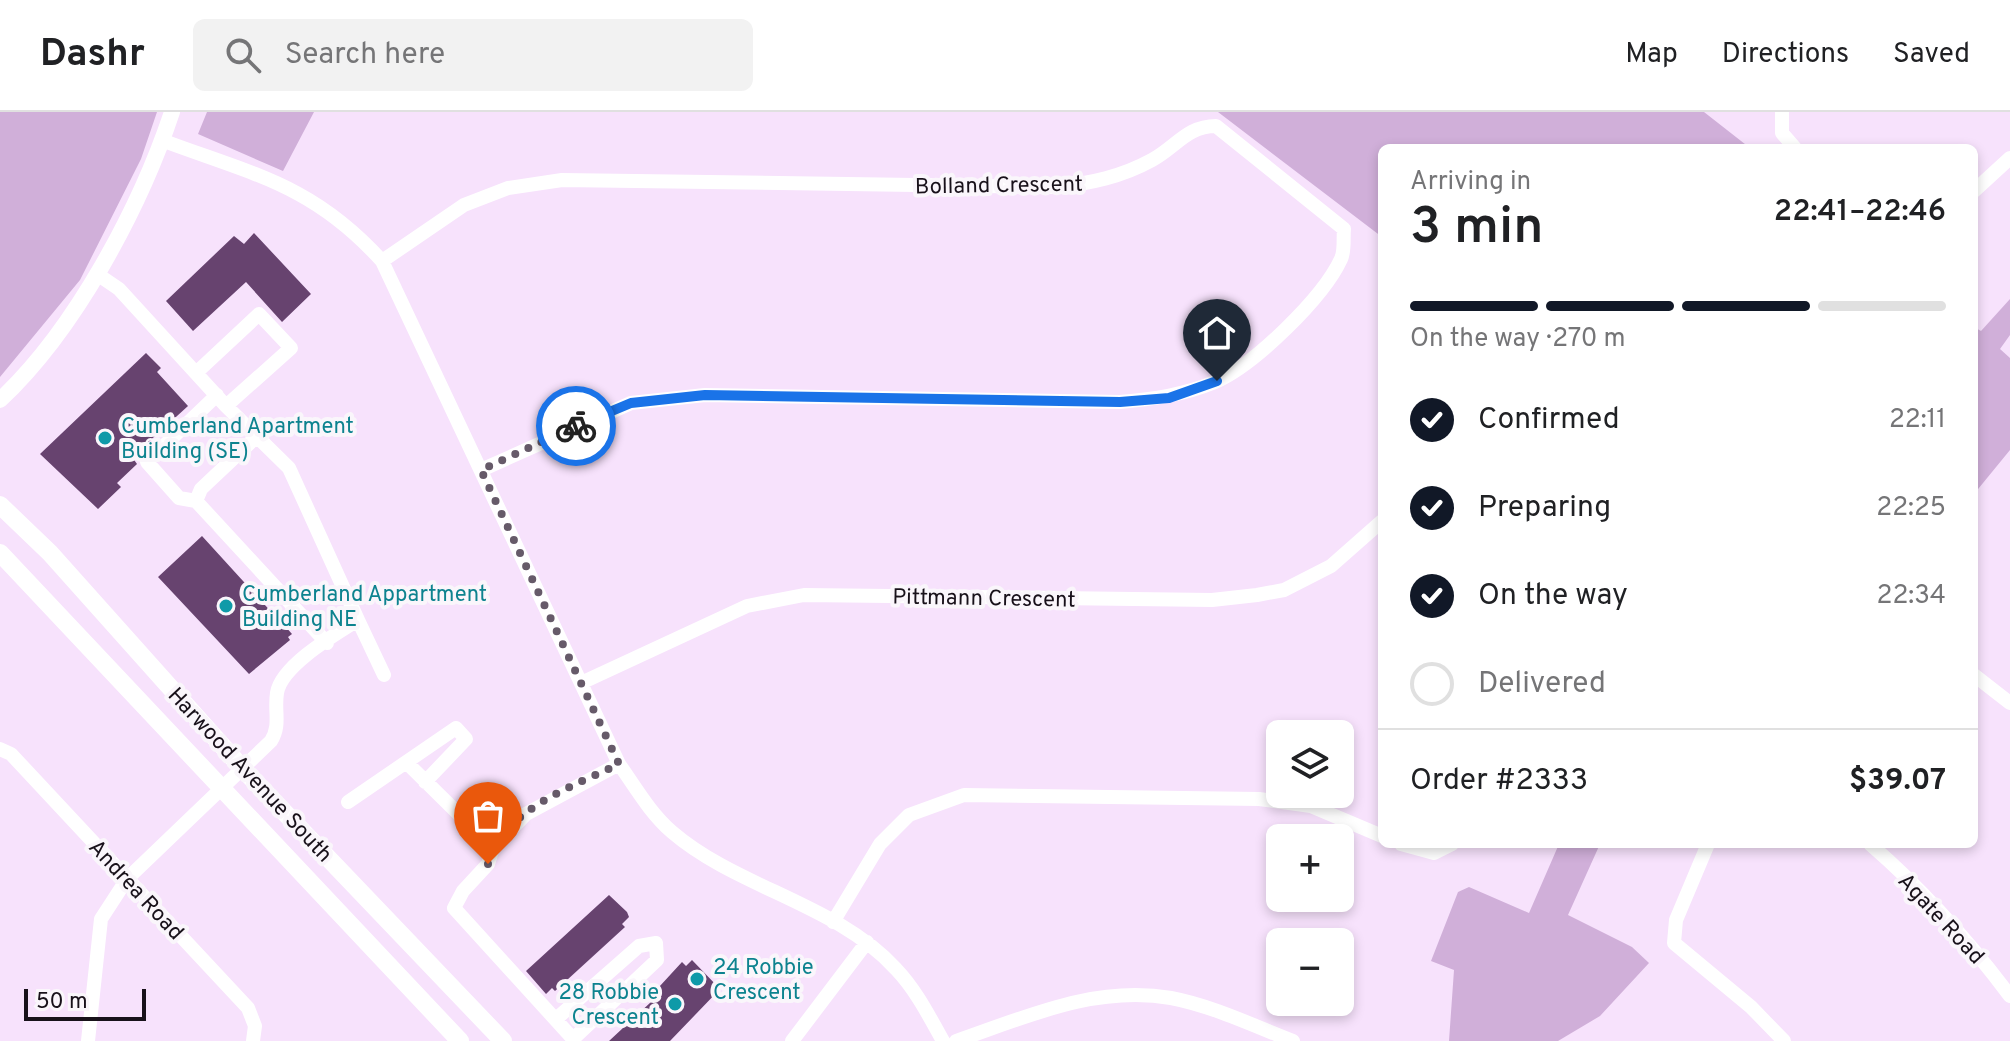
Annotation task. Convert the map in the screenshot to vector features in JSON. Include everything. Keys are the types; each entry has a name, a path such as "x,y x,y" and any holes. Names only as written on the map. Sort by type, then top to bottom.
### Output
{"main road":[{"name":"Harwood Avenue South","path":"0,505 50,553 243,769 503,1041"},
{"name":"Harwood Avenue South","path":"0,553 222,785 460,1041"}],"street":[{"path":"0,400 37,360 97,274 164,141 172,112"},
{"path":"1782,112 1782,133 1792,144"},
{"name":"Bolland Crescent","path":"382,261 464,205 508,188 562,180 1057,187 1102,182 1153,160 1198,126 1216,126 1344,229 1342,258 1321,288 1268,346 1217,381 1169,398 1120,402 705,395 631,403 481,470"},
{"path":"164,141 272,179 319,204 350,226 382,261 619,764 653,813 675,834 867,942 897,969 943,1041"},
{"path":"1978,187 2010,158"},
{"path":"97,274 119,289 256,437 289,468 384,675"},
{"path":"197,372 259,314 291,348 221,400 147,462 179,498 196,501 327,643"},
{"path":"196,501 201,489 256,437"},
{"name":"Pittmann Crescent","path":"581,683 747,606 804,595 1212,600 1284,590 1331,566 1378,525"},
{"path":"88,1041 101,919 127,879 222,785 243,769 277,731 275,703 284,672 358,620"},
{"path":"1978,678 2010,703"},
{"path":"348,802 456,728 466,739 425,782"},
{"name":"Andrea Road","path":"0,749 11,754 248,1008 255,1026 253,1041"},
{"path":"407,763 493,848"},
{"path":"556,1019 639,946 656,943 657,960 574,1040 454,908 463,891 488,864 493,848 526,814 544,801 619,764"},
{"path":"833,922 880,844 909,815 964,795 1259,799 1311,806 1378,834"},
{"path":"1416,848 1434,853 1444,848"},
{"path":"1706,848 1676,920 1674,943 1751,1007 1784,1041"},
{"name":"Agate Road","path":"1874,848 1935,905 2010,996"},
{"path":"792,1041 867,942"},
{"path":"956,1041 1065,1003 1112,996 1170,998 1293,1041"}],"shaded area":[{"path":"0,112 157,112 141,159 80,280 0,377"},
{"path":"207,112 314,112 283,171 198,134"},
{"path":"1218,112 1704,112 1745,144 1378,144 1378,234"},
{"path":"2010,299 2010,335 2000,349 2010,358 2010,450 1978,489 1978,329 1981,331"},
{"path":"1557,848 1598,848 1568,915 1632,947 1649,963 1600,1016 1558,1041 1449,1041 1454,970 1431,961 1458,892 1469,887 1529,913"}],"building":[{"path":"254,233 311,294 282,322 246,282 193,331 166,301 234,236 244,244"},
{"name":"Cumberland Apartment Building (SE)","path":"146,353 161,368 157,372 188,406 132,457 137,464 117,483 121,487 98,509 40,454"},
{"name":"Cumberland Appartment Building NE","path":"202,536 275,616 281,612 290,621 285,626 292,634 288,637 290,640 249,674 158,577"},
{"path":"609,895 627,912 629,917 622,924 625,927 555,991 552,988 546,994 526,971"},
{"path":"692,960 720,989 670,1041 609,1041 651,1002 648,999 682,962 686,966"}],"way so far":[{"path":"488,864 493,848 526,814 544,801 619,764 481,470 576,426"}],"place":[{"name":"Cumberland Apartment Building (SE)","path":"105,438"},
{"name":"Cumberland Appartment Building NE","path":"226,606"},
{"name":"24 Robbie Crescent","path":"697,979"},
{"name":"28 Robbie Crescent","path":"675,1004"}],"route":[{"path":"576,426 631,403 705,395 1120,402 1169,398 1217,381"}]}
